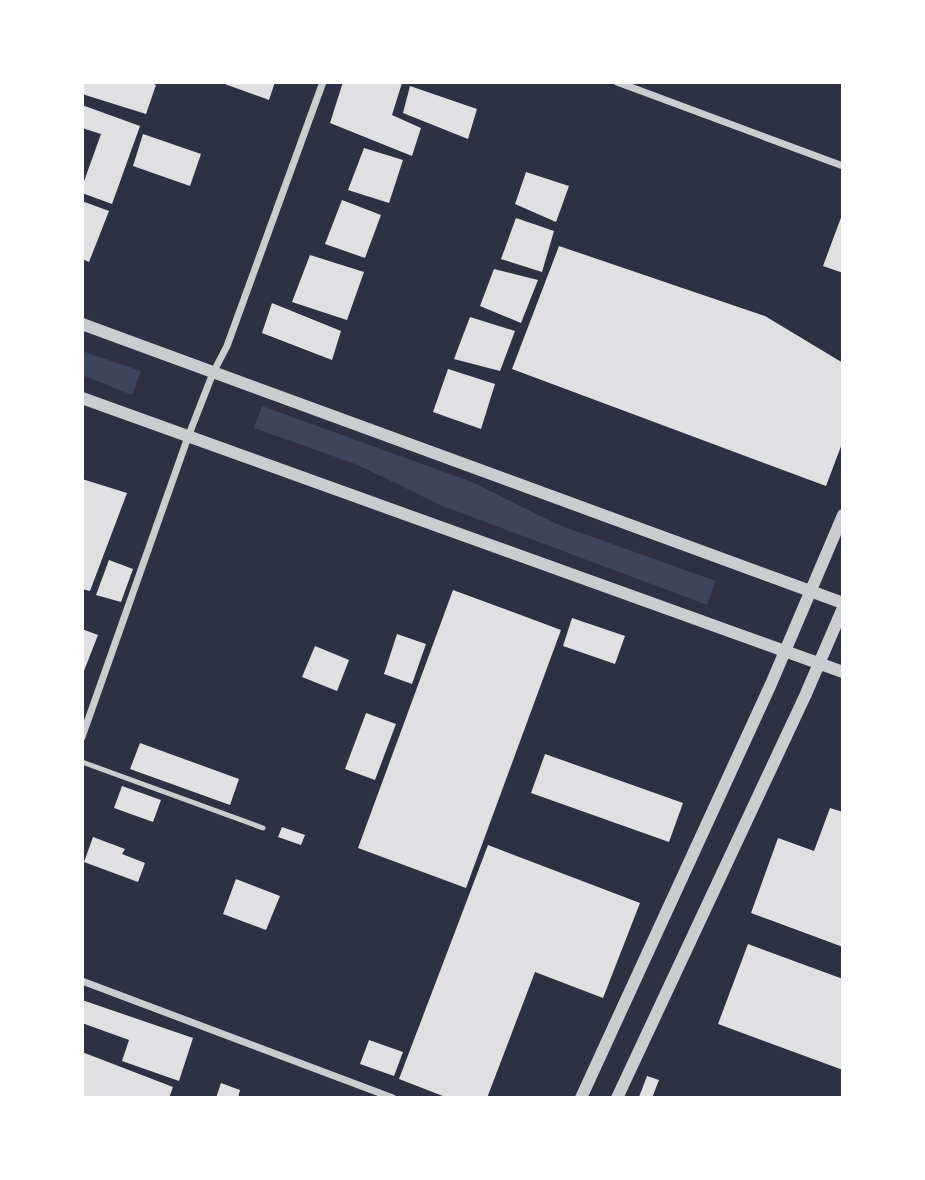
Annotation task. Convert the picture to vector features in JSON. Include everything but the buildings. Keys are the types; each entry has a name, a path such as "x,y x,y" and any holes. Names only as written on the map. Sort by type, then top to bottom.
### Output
{"street":[{"path":"82,737 188,437 213,373 228,346 323,82"},
{"path":"617,82 843,166"},
{"path":"82,324 843,605 819,663 617,1098"},
{"path":"82,398 843,672"},
{"path":"581,1098 786,651 843,515"},
{"path":"82,981 393,1098"}],"lane":[{"path":"82,762 263,828"}],"shaded area":[{"path":"82,351 141,371 132,395 82,375"},
{"path":"262,406 472,482 559,525 716,581 707,605 440,505 358,465 254,428"}]}
